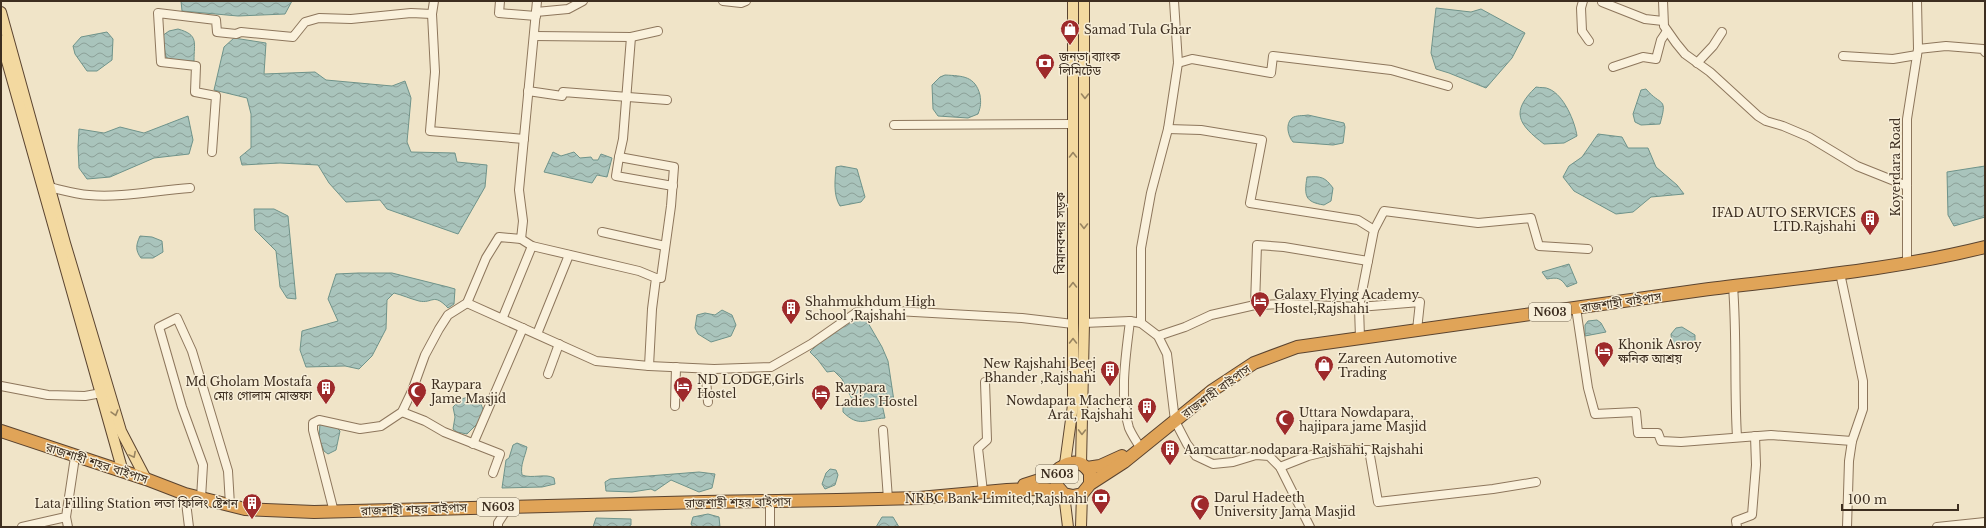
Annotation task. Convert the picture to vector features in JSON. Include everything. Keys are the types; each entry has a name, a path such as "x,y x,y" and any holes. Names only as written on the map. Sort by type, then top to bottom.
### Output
{"highway":[{"name":"রাজশাহী বাইপাস","path":"1141,447 1213,390 1254,363 1297,347 1840,272 1907,262 1985,247"},
{"name":"রাজশাহী শহর বাইপাস","path":"1,431 75,457 146,479 185,494 245,509 334,512 509,506 888,499 919,498 1007,490"},
{"name":"N603","path":"1007,490 1043,479 1062,466 1073,462 1084,466 1110,462 1141,447"},
{"name":"N603","path":"1007,490 1036,489 1062,492 1073,496 1086,489 1124,462 1141,447"},
{"name":"N603","path":"1062,466 1056,481 1062,492"},
{"name":"N603","path":"1084,466 1090,473 1086,489"}],"main road":[{"name":"বিমানবন্দর সড়ক","path":"1062,466 1073,405 1073,1"},
{"name":"বিমানবন্দর সড়ক","path":"1084,1 1084,466"},
{"path":"1,12 106,392 123,472"},
{"path":"1,40 58,245 106,392 121,431 146,479"},
{"path":"1081,527 1086,489"},
{"path":"1062,492 1068,527"}],"street":[{"path":"434,1 432,14 435,72 430,131 524,139"},
{"path":"500,1 499,13 536,14 568,9 583,1"},
{"path":"520,239 523,221 519,190 537,1"},
{"path":"723,1 741,3 746,1"},
{"path":"1142,323 1141,248 1151,193 1168,129 1178,63 1174,1"},
{"path":"1583,1 1581,8 1582,31 1589,42"},
{"path":"1663,1 1663,21 1667,31 1685,54 1766,121 1809,136 1857,166 1908,186"},
{"name":"Koyerdara Road","path":"1907,262 1908,186 1906,119 1918,52 1917,1"},
{"path":"1602,2 1645,18 1663,21"},
{"path":"212,152 216,96 195,92 196,66 161,62 158,13 216,20 217,32 236,34 241,32 293,37 305,22 319,18 351,18 411,13 432,14"},
{"path":"534,36 631,37 658,31"},
{"path":"1613,67 1643,57 1656,59 1661,40 1667,31"},
{"path":"1697,63 1713,46 1722,32"},
{"path":"631,37 623,139 616,176 673,186"},
{"path":"1843,56 1893,59 1946,46 1983,49 1985,52"},
{"path":"1178,63 1192,59 1271,73 1274,56 1391,70 1448,86"},
{"path":"528,91 562,96 563,92 667,100"},
{"path":"894,125 1073,124"},
{"path":"1168,129 1201,130 1262,140 1250,203 1358,220 1374,230"},
{"path":"334,512 313,430 313,423 319,420 360,429 381,426 402,412 412,391 425,355 438,328 448,315 467,303 486,258 499,237 520,239 532,246 552,250 569,256 639,271 656,278 661,278 671,206 674,167 620,158"},
{"path":"49,187 89,195 138,194 162,190 190,188"},
{"path":"1360,338 1359,307 1374,230 1384,211 1478,223 1531,218 1539,246 1588,249"},
{"path":"602,232 665,246"},
{"path":"1255,305 1257,245 1284,247 1368,261"},
{"path":"503,317 532,246"},
{"path":"537,334 569,256"},
{"path":"1840,272 1863,381 1863,409 1852,441 1849,461 1847,527"},
{"path":"649,366 652,309 656,278"},
{"path":"1733,286 1736,330 1734,390 1737,437"},
{"path":"1158,336 1185,327 1211,315 1255,305 1308,304 1359,307 1420,302 1417,330"},
{"path":"467,303 503,317 596,361 705,369 771,367 811,344 857,312 878,310 1022,318 1073,324"},
{"path":"1576,308 1588,388 1595,414 1636,412 1638,433 1658,433 1661,441 1681,442 1771,435 1852,441"},
{"path":"201,498 203,465 182,406 159,327 177,318 192,351 228,471 230,505"},
{"path":"1084,323 1130,321 1142,323 1158,336 1167,354 1175,421 1186,444 1196,456 1213,464 1233,462 1256,455 1269,456 1280,467 1310,527"},
{"path":"1130,321 1125,364 1125,410 1130,429 1141,447"},
{"path":"474,444 524,328"},
{"path":"548,374 560,344"},
{"path":"674,406 676,367"},
{"path":"705,369 708,402"},
{"path":"983,492 978,448 987,440 985,382"},
{"path":"1,386 48,394 85,396 106,392"},
{"path":"402,412 425,421 444,432 500,454 493,473"},
{"path":"883,430 888,499"},
{"path":"1737,527 1736,521 1752,515 1756,465 1755,436"},
{"path":"1280,467 1308,456 1333,450 1369,450 1378,502 1485,490 1536,482"},
{"path":"68,527 66,517 75,457"},
{"path":"185,494 189,527"},
{"path":"770,501 770,527"},
{"path":"498,527 498,523 509,506"},
{"path":"22,527 66,517"},
{"path":"1937,527 1985,522"}],"water":[{"path":"181,1 292,1 285,14 238,16 182,11"},
{"path":"1436,8 1471,12 1481,9 1525,33 1512,58 1486,88 1436,69 1431,53"},
{"path":"178,29 185,31 194,40 194,61 172,61 166,57 162,36 169,31"},
{"path":"107,32 113,39 112,60 97,71 87,71 75,54 73,46 81,37"},
{"path":"234,38 266,43 264,74 315,72 326,80 392,86 405,81 411,98 407,142 411,152 455,153 457,162 487,165 485,187 458,234 387,209 380,200 346,202 329,183 318,165 280,163 242,165 240,157 251,148 251,114 247,98 214,90 224,47"},
{"path":"945,75 967,78 975,84 980,95 981,102 978,114 968,118 938,116 933,109 932,85 940,77"},
{"path":"1536,87 1548,88 1559,97 1568,110 1577,136 1564,143 1544,144 1528,130 1520,117 1520,111 1528,96"},
{"path":"1646,89 1663,105 1660,124 1641,125 1635,122 1633,114 1641,90"},
{"path":"1308,115 1344,123 1343,143 1333,145 1293,142 1288,130 1288,123 1295,116"},
{"path":"188,116 193,140 189,154 154,158 110,177 87,179 79,168 79,129 104,133 120,127 144,133"},
{"path":"1598,134 1622,137 1628,148 1648,148 1656,167 1677,185 1684,194 1651,197 1633,212 1616,214 1574,191 1563,177 1569,166 1582,157"},
{"path":"553,152 561,156 574,152 580,158 591,157 593,160 598,160 601,154 612,158 607,177 597,175 592,183 544,172"},
{"path":"841,166 857,169 865,197 861,202 840,206 836,197 835,182 836,167"},
{"path":"1985,166 1985,217 1954,226 1948,215 1947,172"},
{"path":"1307,177 1319,177 1328,182 1333,188 1331,201 1324,205 1309,200 1306,193"},
{"path":"254,209 274,209 288,216 296,299 287,298 280,287 276,251 255,230"},
{"path":"140,236 152,237 162,241 163,252 153,258 141,258 137,247"},
{"path":"1569,264 1577,283 1567,287 1559,279 1547,279 1542,272"},
{"path":"392,273 455,289 454,304 448,308 443,303 436,300 424,302 394,293 387,300 386,329 372,356 359,369 345,366 306,367 300,350 302,331 338,321 328,299 336,274"},
{"path":"722,310 732,315 736,325 731,336 711,342 698,334 695,328 697,315 705,313 715,315"},
{"path":"864,316 882,347 888,361 894,401 882,404 885,418 858,421 849,417 843,412 843,405 852,399 842,379 834,371 827,372 810,352 842,325"},
{"path":"1597,320 1601,323 1606,332 1585,336 1585,325 1588,321"},
{"path":"1682,327 1695,335 1695,344 1677,347 1672,344 1671,334 1676,328"},
{"path":"469,397 481,404 484,412 477,424 467,434 457,432 453,429 455,417 453,407 461,399"},
{"path":"320,424 336,427 340,431 336,450 328,454 324,451 319,438"},
{"path":"517,443 527,447 522,464 522,475 551,477 554,478 555,484 542,487 502,488 506,460 509,458 513,445"},
{"path":"830,469 836,470 838,475 835,485 825,489 822,484 826,473"},
{"path":"699,472 715,474 712,488 699,492 671,480 655,491 651,489 632,492 606,491 605,482 610,479"},
{"path":"708,514 719,517 720,527 693,527 691,524 693,517"},
{"path":"882,517 893,517 899,527 876,527"},
{"path":"596,518 631,519 631,525 628,527 593,527"}],"place":[{"name":"Samad Tula Ghar","path":"1070,46"},
{"name":"জনতা ব্যাংক লিমিটেড","path":"1045,80"},
{"name":"IFAD AUTO SERVICES LTD.Rajshahi","path":"1870,236"},
{"name":"Galaxy Flying Academy Hostel,Rajshahi","path":"1260,318"},
{"name":"Shahmukhdum High School ,Rajshahi","path":"791,325"},
{"name":"Khonik Asroy ক্ষনিক আশ্রয়","path":"1604,368"},
{"name":"Zareen Automotive Trading","path":"1324,382"},
{"name":"New Rajshahi Beej Bhander ,Rajshahi","path":"1110,387"},
{"name":"ND LODGE,Girls Hostel","path":"683,403"},
{"name":"Md Gholam Mostafa মোঃ গোলাম মোস্তফা","path":"326,405"},
{"name":"Raypara Jame Masjid","path":"417,408"},
{"name":"Raypara Ladies Hostel","path":"821,411"},
{"name":"Nowdapara Machera Arat, Rajshahi","path":"1147,424"},
{"name":"Uttara Nowdapara, hajipara jame Masjid","path":"1285,436"},
{"name":"Aamcattar nodapara Rajshahi, Rajshahi","path":"1170,466"},
{"name":"NRBC Bank Limited,Rajshahi","path":"1101,515"},
{"name":"Lata Filling Station লতা ফিলিং ষ্টেশন","path":"252,520"},
{"name":"Darul Hadeeth University Jama Masjid","path":"1200,521"}]}
